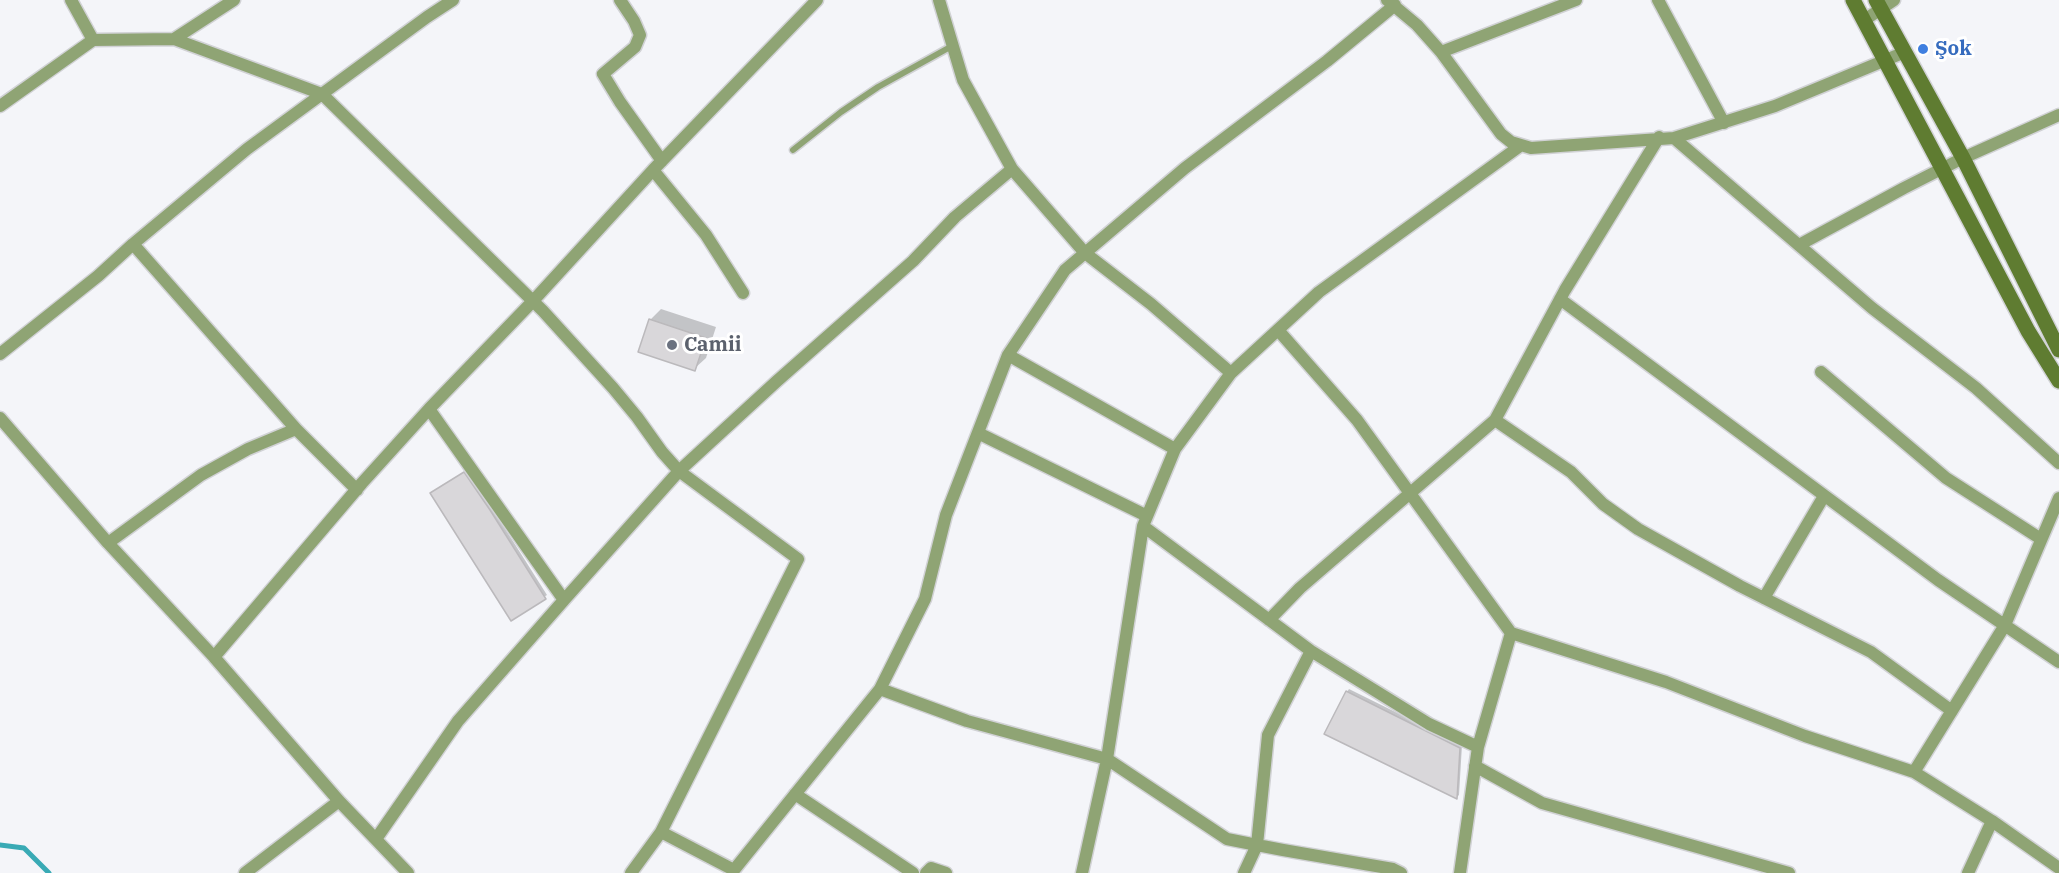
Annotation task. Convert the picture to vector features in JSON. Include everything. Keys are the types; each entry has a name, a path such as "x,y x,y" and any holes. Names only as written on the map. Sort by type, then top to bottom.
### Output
{"main road":[{"path":"1852,0 2028,331 2059,381"},
{"path":"1878,5 1963,158 2059,350"}],"street":[{"path":"71,0 93,40"},
{"path":"174,39 234,0"},
{"path":"0,354 98,276 133,244 247,150 453,0"},
{"path":"620,0 640,35 635,47 603,74 657,165 743,293"},
{"path":"214,657 429,409 533,301 657,165 817,0"},
{"path":"939,0 963,80 1012,169 1085,253 1151,304 1231,373"},
{"path":"1441,52 1576,0"},
{"path":"1658,0 1724,123"},
{"path":"1863,21 1878,5 1894,0"},
{"path":"661,832 734,870 880,689 925,599 946,515 1008,356 1065,270 1185,168 1327,61 1391,2 1417,25 1441,52 1501,134 1521,146 1531,148 1659,137 1674,138 1775,106 1905,52"},
{"path":"0,106 93,40 174,39 322,94 533,301 614,388 679,471 798,559 661,832 631,873"},
{"path":"1799,245 1963,158 2059,115"},
{"path":"1269,620 1300,588 1495,420 1560,299 1659,137"},
{"path":"1674,138 1872,308 1976,388 2059,463"},
{"path":"1082,873 1107,759 1145,521 1175,449 1231,373 1319,292 1521,146"},
{"path":"376,839 458,721 679,471 913,261 955,217 1012,169"},
{"path":"133,244 296,429 357,490"},
{"path":"1560,299 1938,580 2059,662"},
{"path":"1278,330 1357,420 1511,633 1666,682 1805,736 1914,772 1992,821 2059,868"},
{"path":"1008,356 1175,449"},
{"path":"1821,372 1946,478 2042,539"},
{"path":"429,409 564,600"},
{"path":"0,418 108,543 214,657 339,801 408,873"},
{"path":"1495,420 1571,472 1603,504 1638,530 1871,652 1952,711"},
{"path":"108,543 201,475 248,449 296,429"},
{"path":"978,433 1145,521 1311,651 1428,724 1478,747"},
{"path":"1764,598 1824,496"},
{"path":"1914,772 2005,625 2059,498"},
{"path":"1460,873 1478,747 1511,633"},
{"path":"1244,873 1257,845 1268,735 1311,651"},
{"path":"880,689 967,722 1107,759 1227,839 1393,869 1401,873"},
{"path":"1475,766 1542,803 1789,873"},
{"path":"795,794 913,873"},
{"path":"245,873 339,801"},
{"path":"1968,873 1992,821"},
{"path":"926,873 931,868 946,873"}],"lane":[{"path":"794,150 841,112 878,87 952,46"}],"building":[{"name":"Camii","path":"649,319 706,338 695,371 638,352"},
{"path":"464,472 546,599 511,621 430,493"},
{"path":"1346,691 1460,748 1457,799 1324,734"}],"waterway":[{"path":"0,845 24,848 49,873"}],"place":[{"name":"Şok","path":"1923,49"},
{"name":"Camii","path":"672,345"}]}
